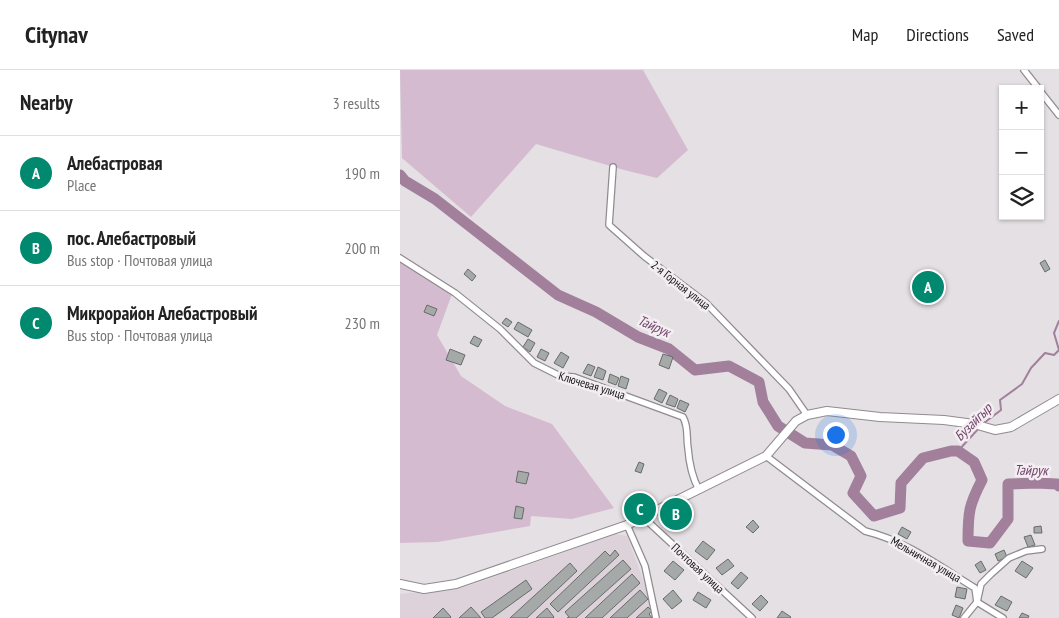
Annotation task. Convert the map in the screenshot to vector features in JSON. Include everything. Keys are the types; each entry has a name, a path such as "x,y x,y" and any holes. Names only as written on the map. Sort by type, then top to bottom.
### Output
{"street":[{"path":"1024,70 1036,85"},
{"path":"1044,95 1059,115"},
{"name":"2-я Горная улица","path":"613,166 609,224 644,256 706,303 789,389 807,415"},
{"name":"Ключевая улица","path":"400,258 455,293 500,329 534,363 560,376 574,377 683,417 688,426 688,447 694,481 699,490"},
{"path":"400,584 424,589 456,584 627,525 766,456 796,421 807,415 827,411 880,417 944,420 974,424 986,429 995,430 1011,427 1059,399"},
{"name":"Мельничная улица","path":"766,456 865,531 884,536 910,548 975,588 977,602 1003,618"},
{"name":"Почтовая улица","path":"643,518 752,618"},
{"path":"627,525 645,566 656,618"},
{"path":"964,618 977,602 982,584 1009,558 1026,551 1042,548"}],"shaded area":[{"path":"400,70 643,70 688,150 657,178 536,144 471,217 402,158"},
{"path":"400,260 452,294 437,335 461,376 505,406 552,424 614,508 572,519 531,516 530,526 438,542 400,543"},
{"path":"616,534 627,536 651,601 654,618 400,618 400,594 471,585"}],"building":[{"path":"1045,260 1050,269 1045,272 1040,263"},
{"path":"468,269 476,276 472,281 464,274"},
{"path":"427,305 437,309 434,316 424,312"},
{"path":"506,318 512,322 508,327 502,323"},
{"path":"518,322 532,330 528,337 514,329"},
{"path":"474,336 482,340 478,347 470,343"},
{"path":"528,339 535,343 530,352 523,347"},
{"path":"450,349 465,355 461,365 446,360"},
{"path":"541,349 549,353 545,361 537,357"},
{"path":"561,352 569,357 563,368 554,363"},
{"path":"663,354 673,357 669,369 659,365"},
{"path":"588,364 595,367 591,376 583,373"},
{"path":"598,367 606,371 603,380 594,377"},
{"path":"610,374 619,378 616,385 608,382"},
{"path":"621,376 629,379 626,389 618,386"},
{"path":"659,389 667,393 662,403 654,399"},
{"path":"670,395 678,399 675,407 666,404"},
{"path":"680,400 689,404 685,412 677,408"},
{"path":"639,462 644,464 641,473 635,471"},
{"path":"518,471 529,473 526,484 516,482"},
{"path":"516,506 524,508 522,519 514,518"},
{"path":"680,508 682,511 671,518 669,516"},
{"path":"753,520 759,527 753,533 746,527"},
{"path":"1041,526 1042,533 1034,533 1034,527"},
{"path":"902,527 911,532 907,539 898,534"},
{"path":"1031,535 1035,545 1028,547 1024,537"},
{"path":"703,541 715,550 707,560 695,551"},
{"path":"615,550 619,555 558,612 550,604 605,551 610,556"},
{"path":"1004,550 1007,557 998,561 995,554"},
{"path":"728,559 734,566 722,575 716,568"},
{"path":"623,560 631,569 576,618 567,618 569,617 565,612"},
{"path":"673,561 684,570 675,580 664,571"},
{"path":"981,561 986,570 980,573 975,565"},
{"path":"1022,561 1033,568 1026,578 1015,571"},
{"path":"570,563 577,571 527,618 510,618"},
{"path":"741,572 748,578 738,589 731,583"},
{"path":"632,574 640,583 602,618 585,618"},
{"path":"526,580 532,589 492,618 485,618 481,612"},
{"path":"957,587 967,589 965,599 955,597"},
{"path":"640,590 648,599 627,618 610,618"},
{"path":"673,590 682,601 672,609 663,599"},
{"path":"698,592 711,600 706,608 693,600"},
{"path":"761,595 768,602 760,611 752,604"},
{"path":"1001,596 1012,602 1007,611 995,605"},
{"path":"956,605 963,608 959,618 952,615"},
{"path":"471,607 481,618 459,618"},
{"path":"648,607 652,611 649,614 652,618 636,618"},
{"path":"443,608 450,618 433,618"},
{"path":"547,608 553,618 536,618"},
{"path":"782,611 791,617 777,618"},
{"path":"1022,613 1029,616 1028,618 1019,618"}],"waterway":[{"name":"Тайрук","path":"400,175 405,181 435,199 558,295 596,312 638,337 669,349 695,370 729,366 759,382 763,402 778,426 805,443 832,445 851,456 861,476 853,493 874,516 900,508 901,483 923,458 951,451 958,451 974,462 982,480 970,509 968,541 990,543 1008,519 1008,484 1037,483 1057,484 1059,486"},
{"name":"Бузайгыр","path":"984,423 1001,410 1000,400 1022,384 1031,368 1045,353 1054,355 1059,350 1054,333 1059,321"},
{"name":"Бузайгыр","path":"958,451 979,428"}],"place":[{"name":"Алебастровая","path":"928,287"},
{"name":"Микрорайон Алебастровый","path":"640,509"},
{"name":"пос. Алебастровый","path":"676,514"}]}
